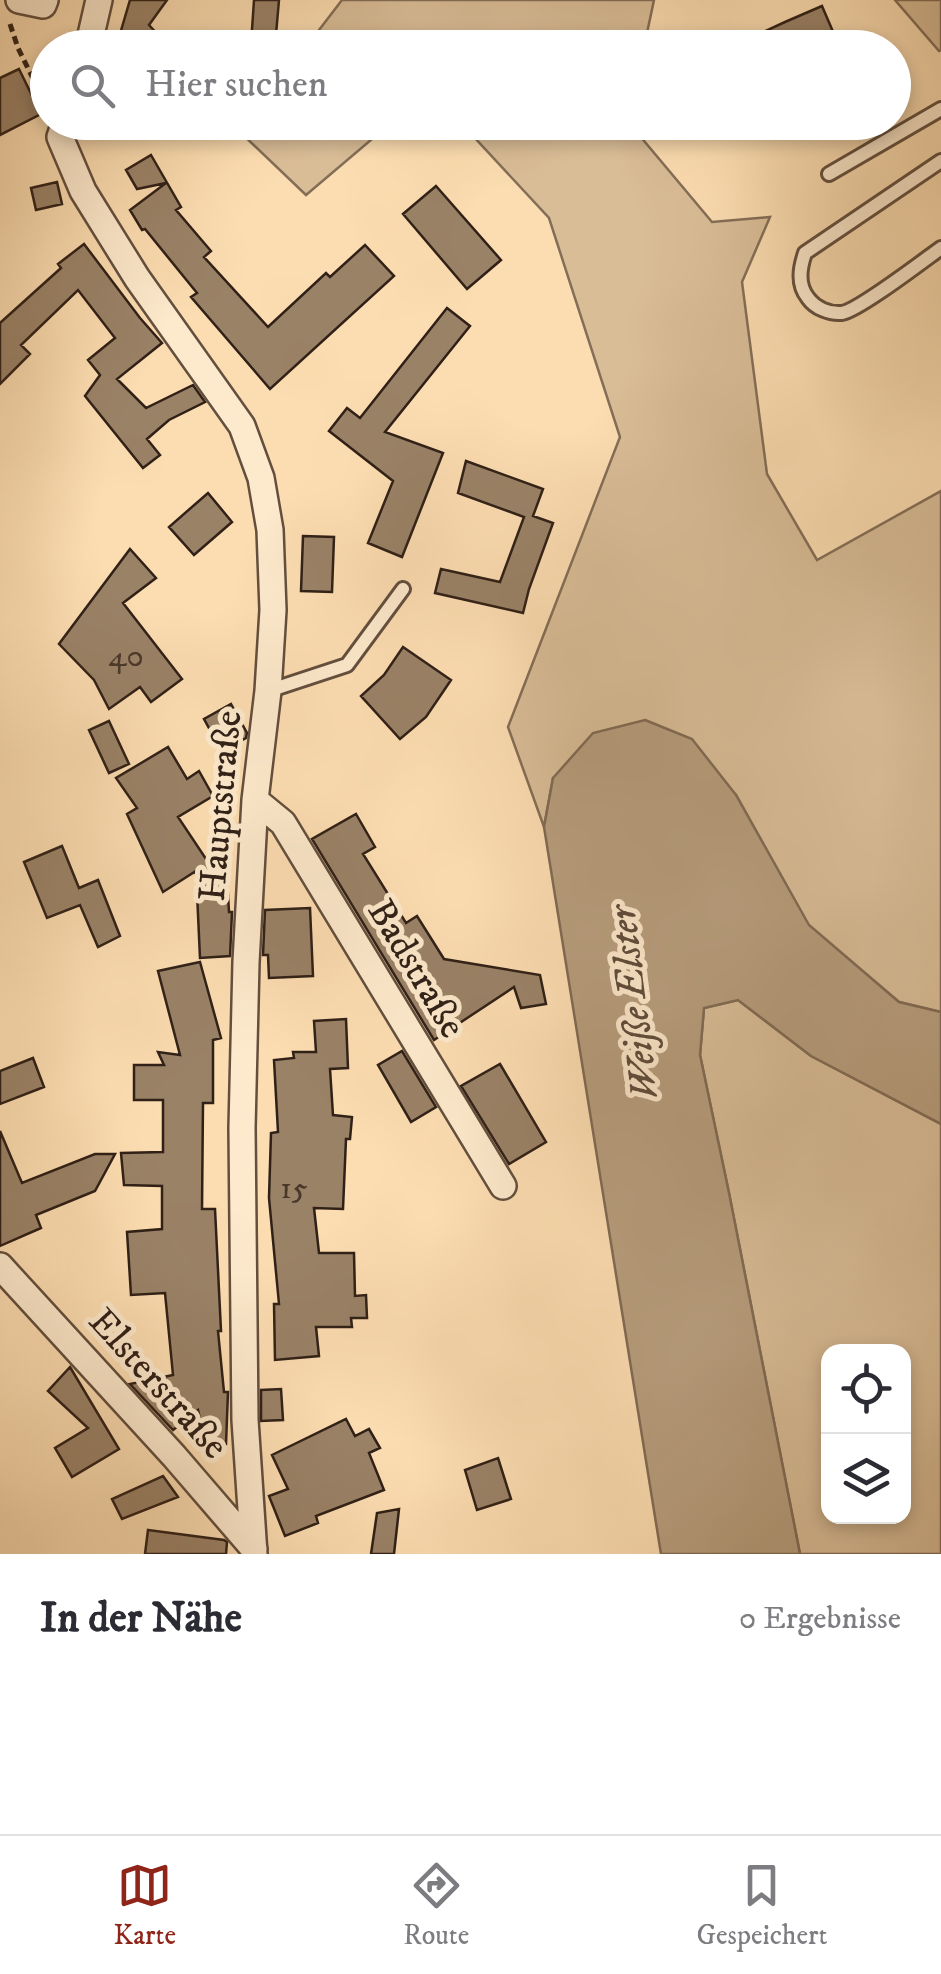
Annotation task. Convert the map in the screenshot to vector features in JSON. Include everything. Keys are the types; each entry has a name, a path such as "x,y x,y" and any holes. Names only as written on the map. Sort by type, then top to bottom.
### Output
{"street":[{"path":"14,8 42,4 45,0"},
{"path":"92,30 99,0"},
{"name":"Hauptstraße","path":"61,140 83,192 137,278 242,426 261,478 270,530 273,610 255,800 242,1128 245,1420 255,1552"},
{"name":"Badstraße","path":"255,800 283,823 503,1186"},
{"name":"Elsterstraße","path":"0,1266 174,1456 255,1552"}],"lane":[{"path":"911,126 941,108"},
{"path":"829,174 887,140"},
{"path":"941,161 804,252 799,268 802,285 808,299 825,312 845,313 941,248"},
{"path":"268,691 346,665 403,589"}],"path":[{"path":"14,8 18,48 30,72"}],"shaded area":[{"path":"342,0 654,0 648,30 319,30"},
{"path":"895,0 941,0 941,50 939,51"},
{"path":"248,140 371,140 306,195"},
{"path":"477,140 643,140 712,222 770,217 742,282 767,474 817,560 941,491 941,1012 899,1002 808,925 736,795 553,778 544,827 508,727 620,437 549,218"},
{"path":"738,1000 811,1056 941,1124 941,1554 800,1554 700,1055 704,1008"}],"water":[{"name":"Weiße Elster","path":"645,720 692,739 736,795 809,925 899,1002 941,1012 941,1124 811,1056 738,1000 704,1008 700,1055 800,1554 661,1554 544,827 553,778 593,733"}],"building":[{"path":"130,0 167,0 149,25 154,30 121,30"},
{"path":"254,0 279,0 276,30 252,30"},
{"path":"822,6 832,30 768,30"},
{"path":"19,69 30,92 30,120 0,135 0,78"},
{"path":"151,155 181,207 176,210 211,251 204,257 268,327 326,273 330,277 365,245 394,276 270,389 191,297 197,293 142,230 130,210 166,183 137,189 126,170"},
{"path":"57,182 62,204 36,210 31,188"},
{"path":"436,186 501,260 467,289 403,214"},
{"path":"84,244 162,343 117,379 146,408 193,385 205,402 169,420 147,439 160,455 143,468 85,396 100,375 88,360 115,338 78,290 21,345 30,354 0,384 0,323 61,268 58,264"},
{"path":"447,308 470,326 385,432 443,453 402,557 368,543 393,481 329,431 347,408 360,418"},
{"path":"466,461 543,489 533,516 553,523 523,613 435,593 441,569 500,582 524,517 458,493"},
{"path":"208,493 232,522 194,555 169,527"},
{"path":"303,536 334,537 332,592 301,591"},
{"path":"130,549 156,578 123,603 182,679 151,702 140,687 109,709 94,680 59,644"},
{"path":"403,647 451,680 426,717 400,739 361,696 384,675"},
{"path":"231,704 247,733 246,738 222,752 204,719"},
{"path":"109,721 129,764 109,773 89,730"},
{"path":"168,747 187,779 199,771 213,796 178,817 218,877 227,877 232,912 230,956 200,958 196,871 163,892 127,814 137,808 116,778"},
{"path":"356,814 375,847 363,854 406,923 417,916 444,959 540,975 546,1004 521,1008 514,987 434,1040 312,839"},
{"path":"62,846 79,888 98,880 120,936 98,947 80,905 47,918 24,862"},
{"path":"310,908 313,976 269,978 268,955 263,955 265,910"},
{"path":"200,962 221,1038 213,1040 213,1103 203,1103 202,1209 215,1209 218,1331 224,1392 228,1392 226,1444 206,1446 198,1410 173,1430 130,1384 173,1375 165,1293 131,1295 127,1232 162,1229 162,1186 124,1185 121,1153 163,1152 163,1100 134,1100 134,1065 164,1065 158,1052 180,1055 158,971"},
{"path":"346,1019 348,1068 330,1069 333,1115 352,1117 350,1139 346,1139 343,1209 314,1208 319,1253 354,1253 355,1296 366,1295 367,1318 351,1318 352,1327 316,1327 319,1356 275,1360 274,1304 279,1304 269,1198 271,1133 278,1132 274,1060 294,1058 293,1052 316,1052 314,1021"},
{"path":"402,1051 436,1107 411,1122 378,1065"},
{"path":"33,1058 44,1087 0,1104 0,1071"},
{"path":"500,1064 546,1142 509,1164 461,1086"},
{"path":"0,1131 22,1183 95,1154 115,1154 95,1191 36,1215 41,1228 0,1246"},
{"path":"70,1367 119,1449 72,1477 55,1448 88,1428 48,1391"},
{"path":"281,1389 283,1420 261,1421 261,1390"},
{"path":"346,1419 355,1436 369,1429 380,1448 369,1453 384,1490 316,1516 318,1523 285,1536 269,1496 288,1489 272,1455"},
{"path":"498,1458 511,1499 477,1510 465,1470"},
{"path":"163,1476 178,1497 122,1519 112,1499"},
{"path":"399,1509 394,1554 371,1554 377,1513"},
{"path":"148,1530 224,1540 226,1554 145,1554"}]}
